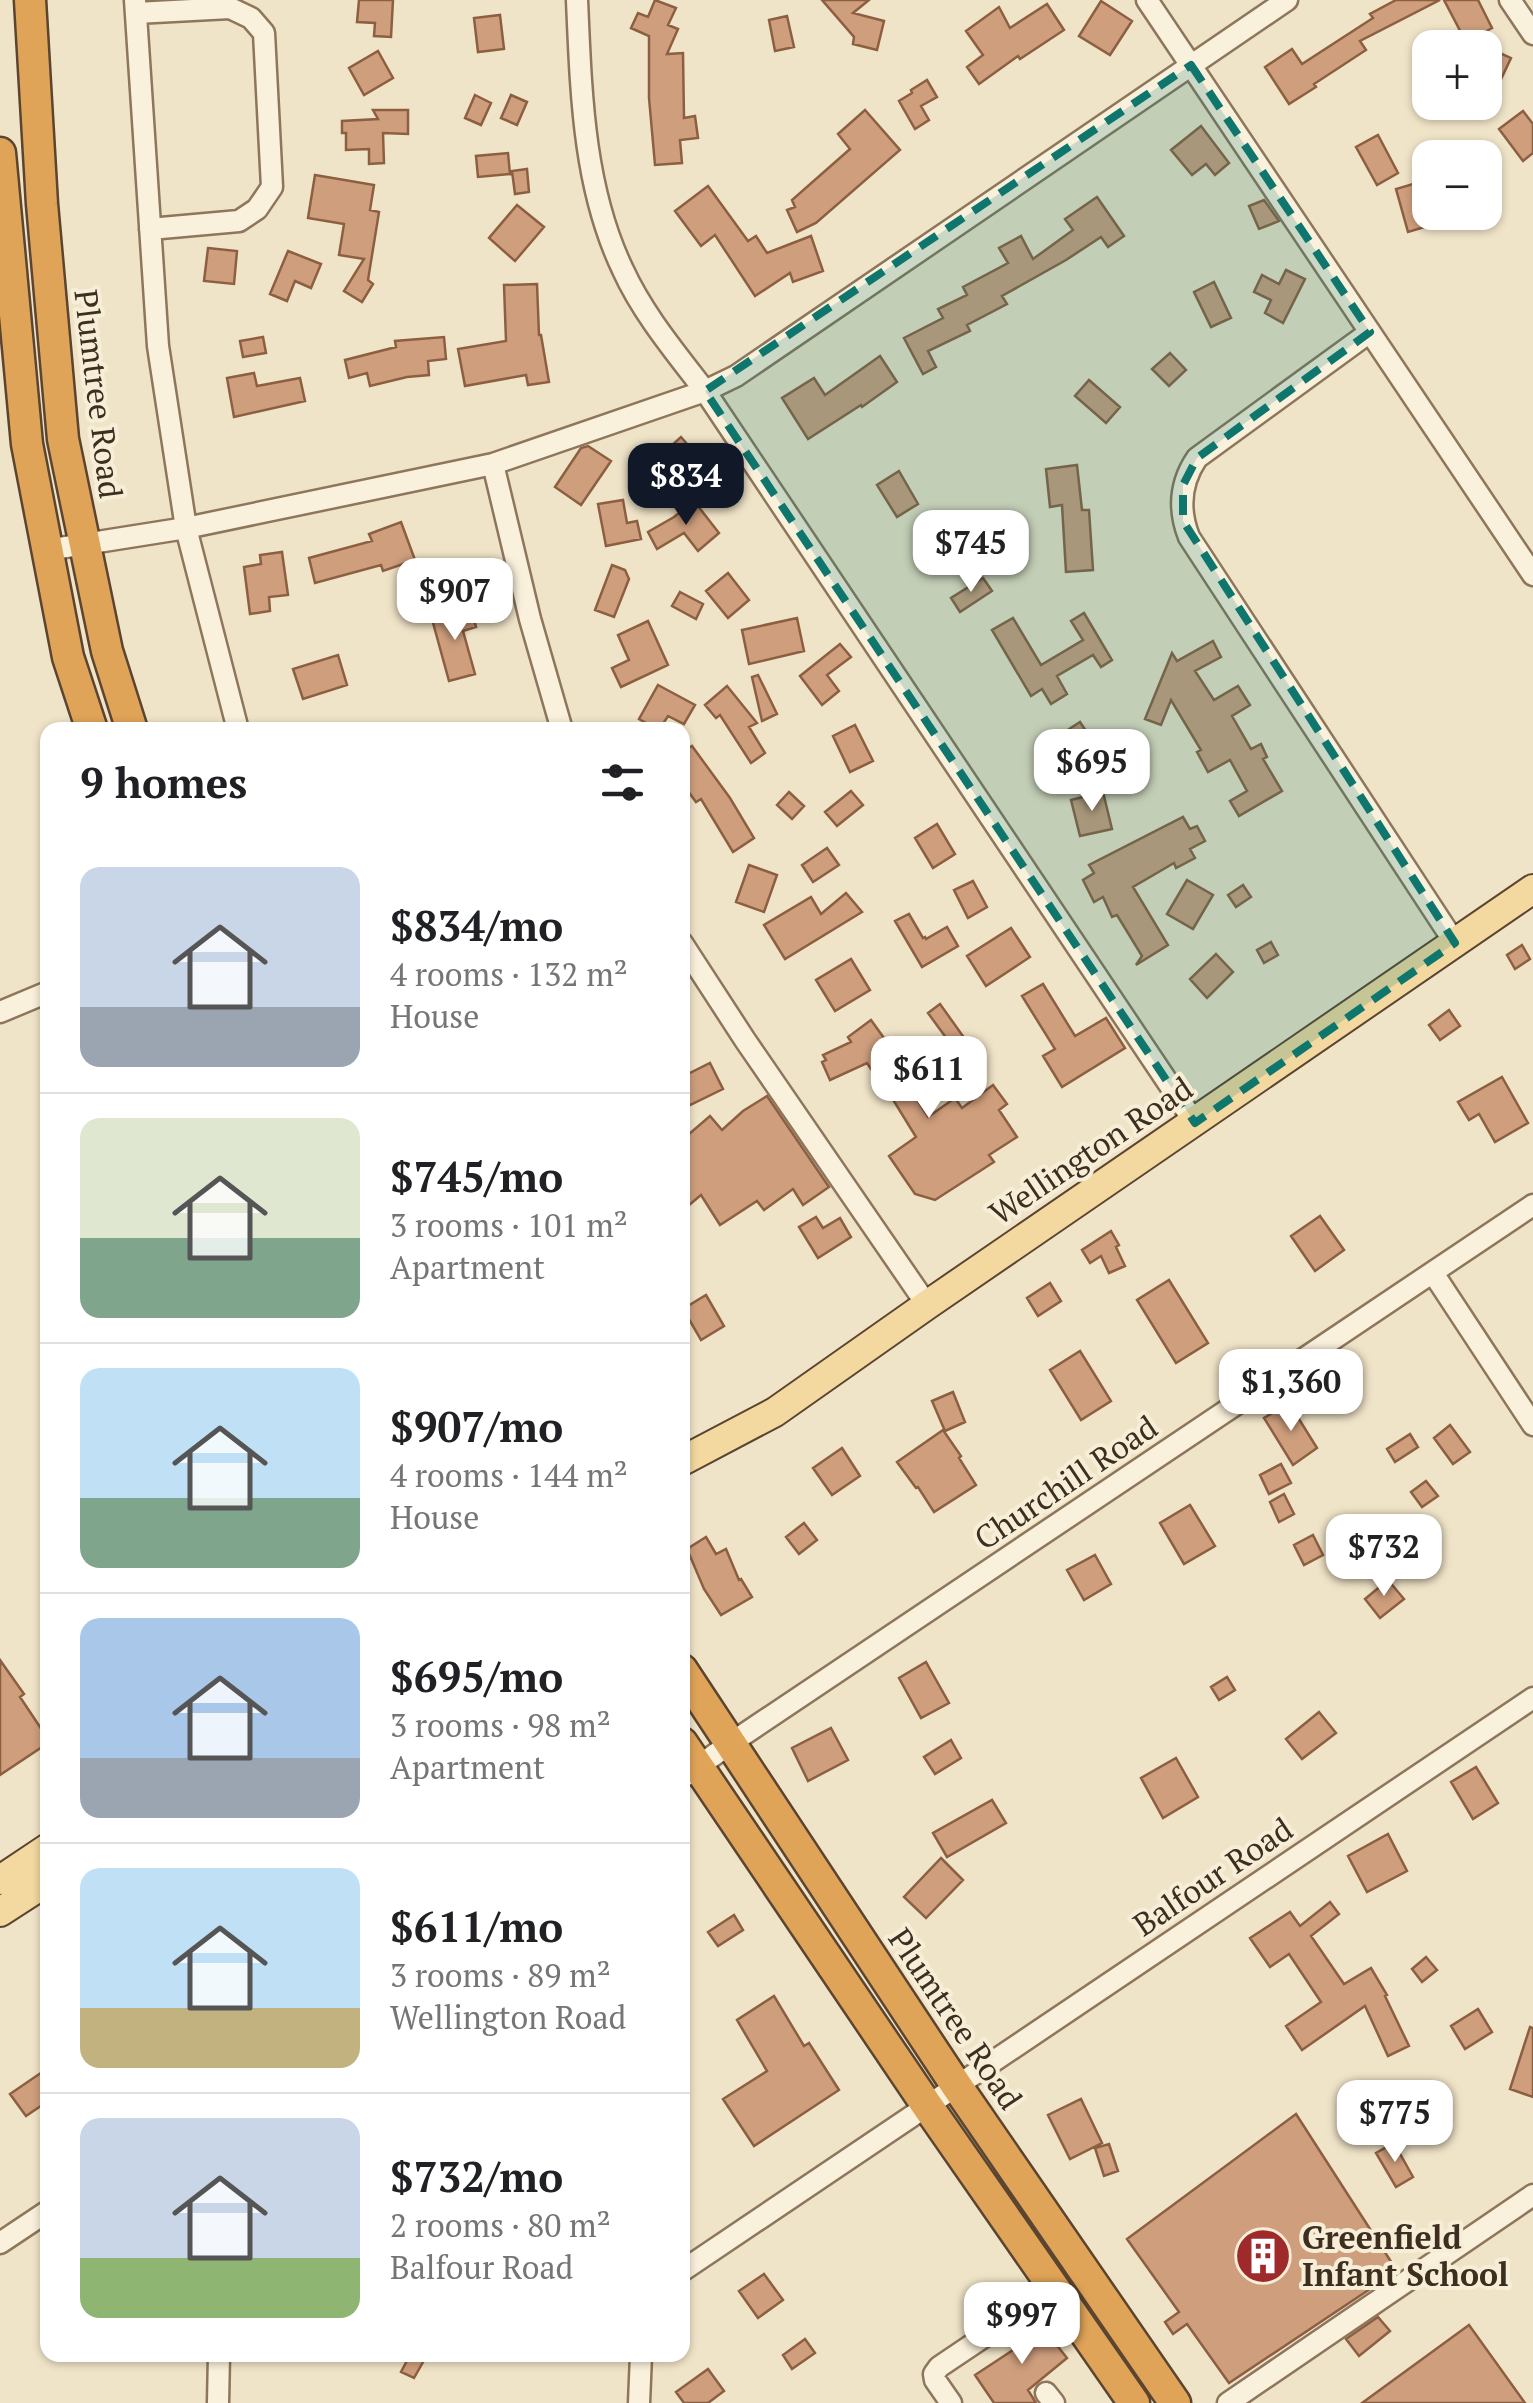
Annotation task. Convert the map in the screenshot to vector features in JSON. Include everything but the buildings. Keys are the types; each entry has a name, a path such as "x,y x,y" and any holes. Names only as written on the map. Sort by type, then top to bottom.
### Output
{"highway":[{"name":"Plumtree Road","path":"30,0 42,204 63,439 107,651 129,722"},
{"path":"0,152 2,209 27,444 68,657 89,722"},
{"name":"Plumtree Road","path":"690,1682 956,2086 1175,2403"},
{"path":"690,1765 1134,2403"}],"main road":[{"name":"Wellington Road","path":"690,1457 775,1412 1533,889"},
{"path":"0,1880 40,1853"},
{"path":"0,1912 40,1886"}],"street":[{"path":"577,0 586,143 600,213 623,272 1195,1123"},
{"path":"1147,0 1533,575"},
{"path":"48,550 186,528 492,464 705,391 736,376 1287,0"},
{"path":"1510,0 1533,34"},
{"path":"150,228 239,221 257,209 272,187 264,33 251,18 230,8 135,7 158,346 186,528 236,722"},
{"path":"2,209 42,204"},
{"path":"1370,332 1197,458 1183,485 1182,520 1189,537 1455,943"},
{"path":"492,464 560,722"},
{"path":"690,955 927,1306"},
{"path":"0,1012 40,995"},
{"name":"Churchill Road","path":"690,1761 731,1742 1533,1205"},
{"path":"1433,1273 1533,1425"},
{"name":"Balfour Road","path":"690,2266 1533,1698"},
{"path":"1228,2403 1533,2196"},
{"path":"0,2242 40,2216"},
{"path":"951,2403 935,2380 939,2367 1055,2289"},
{"path":"218,2403 220,2362"},
{"path":"638,2403 641,2362"}],"highlighted area":[{"path":"1191,65 1370,332 1197,458 1183,485 1183,521 1455,943 1195,1123 705,391"}],"place":[{"name":"Greenfield Infant School","path":"1263,2256"}]}
